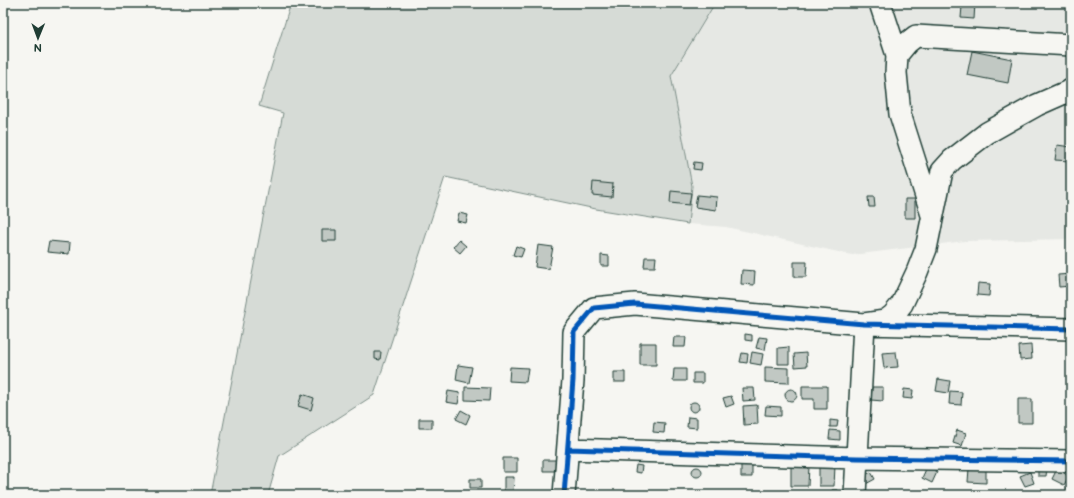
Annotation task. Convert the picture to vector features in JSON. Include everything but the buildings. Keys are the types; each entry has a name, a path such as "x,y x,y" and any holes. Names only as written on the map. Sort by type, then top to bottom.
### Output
{"street":[{"path":"880,3 897,55 896,73 900,114 932,217"},
{"path":"897,55 907,43 916,36 1071,45"},
{"path":"864,324 885,321 893,315 902,304 918,272 926,249 942,171 952,160 987,133 1037,105 1071,90"},
{"path":"564,495 573,380 574,332 594,308 635,304 864,324 1071,329"},
{"path":"855,495 864,324"},
{"path":"568,449 857,458 1071,461"}],"shaded area":[{"path":"291,3 715,3 671,76 692,186 688,224 596,209 445,177 374,395 279,456 268,495 210,495 283,113 259,106"},
{"path":"715,3 1071,3 1071,239 965,241 852,255 726,227 688,224 692,186 671,76"}],"cycle path":[{"path":"564,495 573,380 574,332 594,308 635,304 864,324 1071,329"},
{"path":"568,449 857,458 1071,461"}]}
